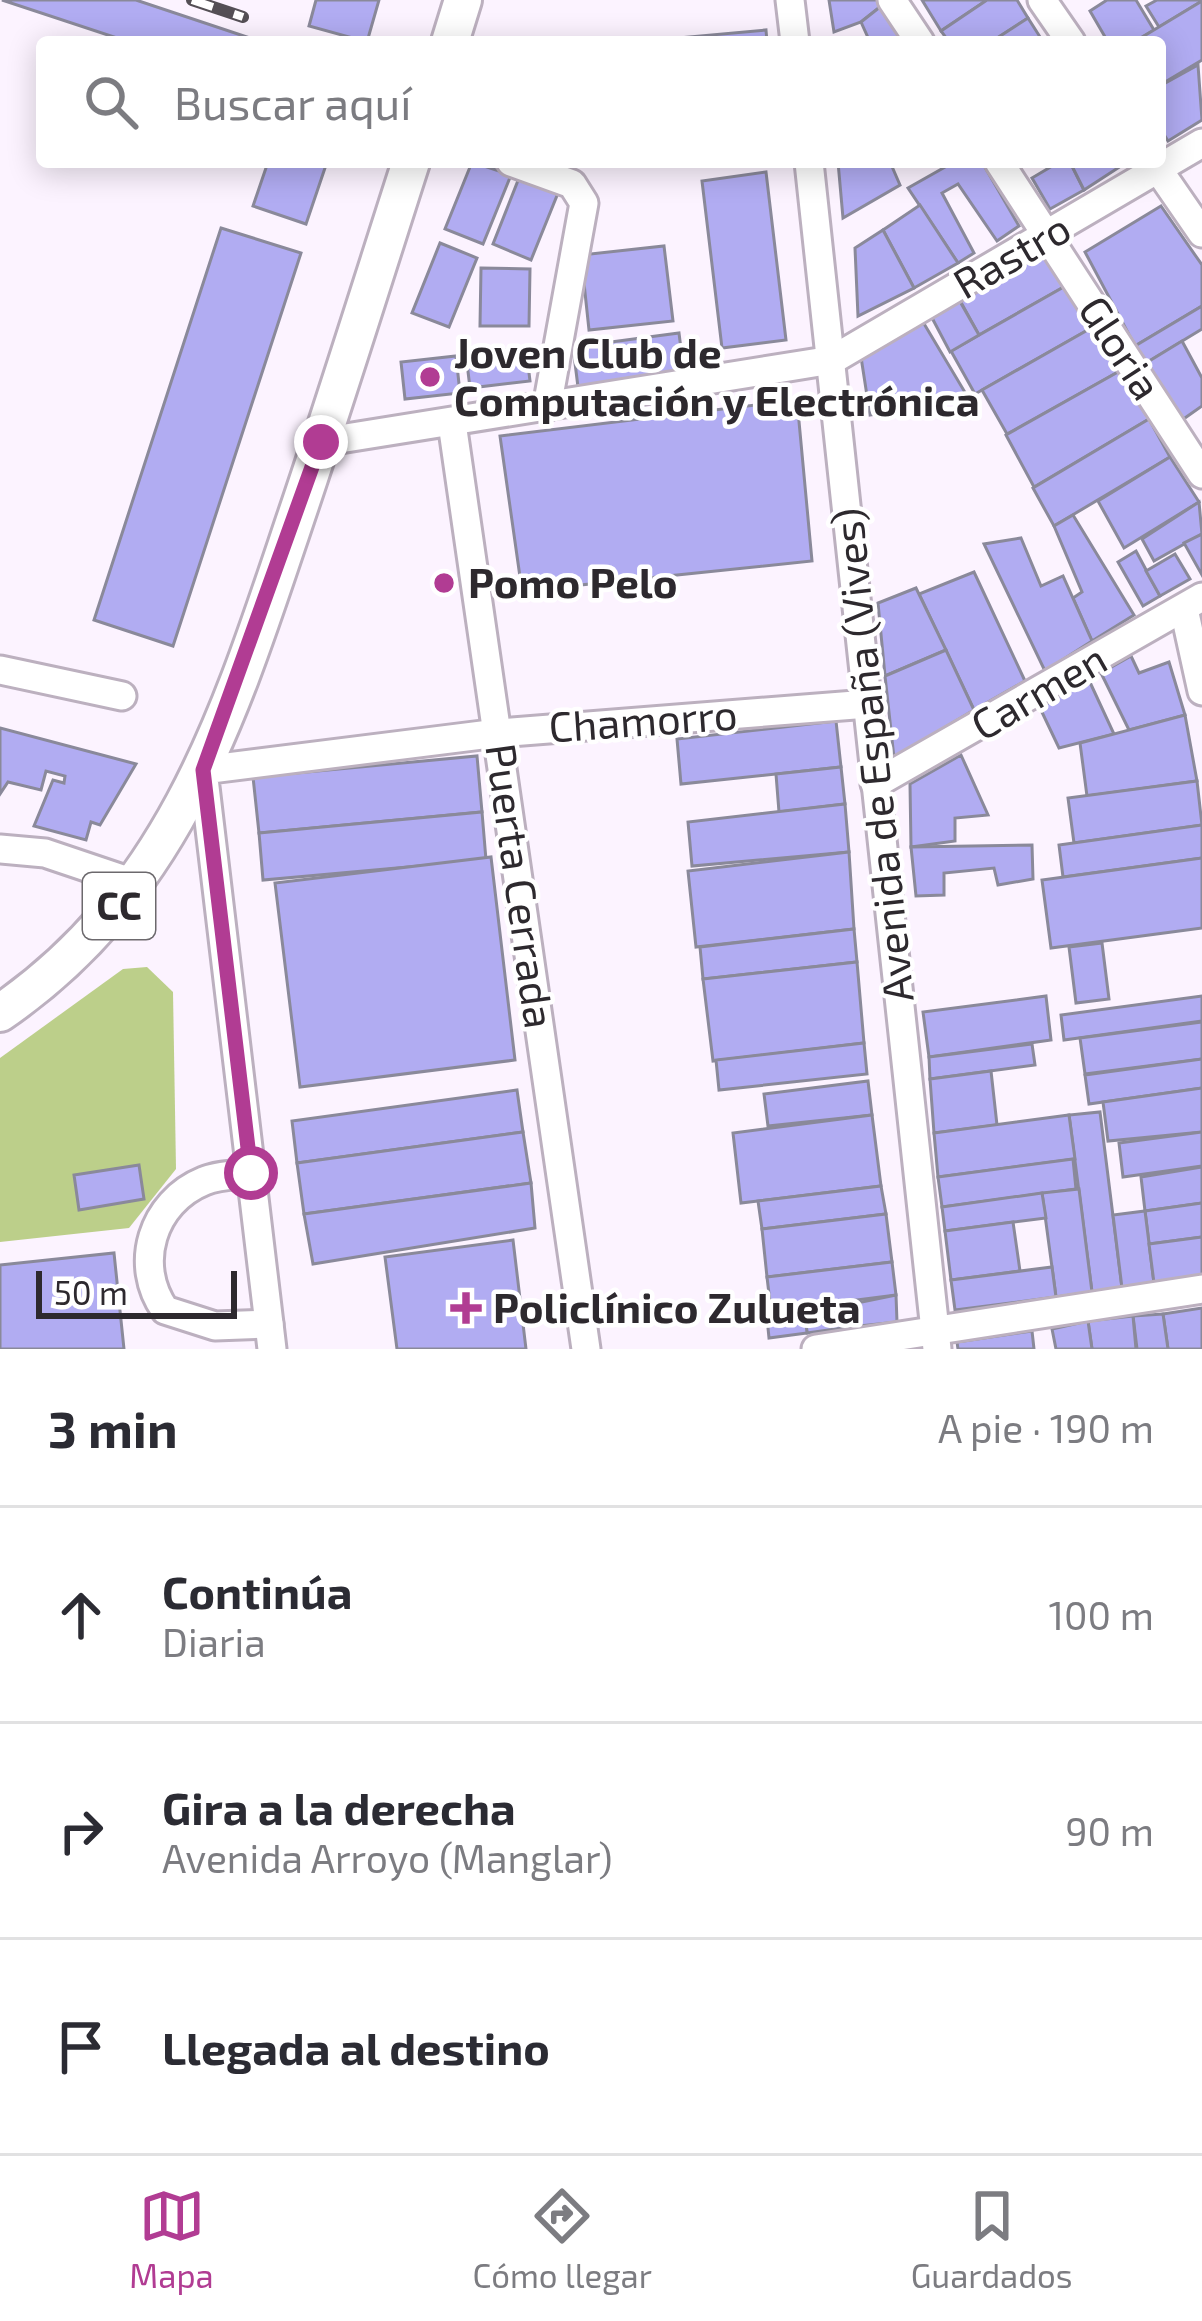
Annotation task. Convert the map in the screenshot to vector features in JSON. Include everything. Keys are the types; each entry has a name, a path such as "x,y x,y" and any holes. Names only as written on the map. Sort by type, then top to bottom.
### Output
{"main road":[{"path":"436,36 439,0"},
{"path":"452,36 463,0"},
{"name":"CC","path":"0,1012 53,974 136,884 203,770 321,442 409,168"}],"street":[{"path":"790,0 794,36"},
{"path":"892,0 916,36"},
{"path":"1042,0 1067,36"},
{"name":"Rastro","path":"1166,160 1202,143"},
{"path":"528,168 572,184 584,203 548,407"},
{"name":"Avenida de España (Vives)","path":"810,168 936,1340"},
{"name":"Gloria","path":"1003,168 1202,473"},
{"name":"Rastro","path":"321,442 832,360 1048,236 1151,168"},
{"path":"1158,168 1202,233"},
{"name":"Puerta Cerrada","path":"452,423 586,1349"},
{"path":"1193,603 1202,691"},
{"name":"Carmen","path":"875,784 1193,603"},
{"path":"0,670 122,697"},
{"name":"Chamorro","path":"203,770 498,733 868,704"},
{"path":"203,770 271,1336 215,1326 165,1310 150,1271 148,1248 177,1197 210,1178 251,1173"},
{"path":"0,849 46,853 136,884"},
{"path":"816,1349 936,1340 1202,1289"}],"green space":[{"path":"147,967 173,992 176,1169 129,1228 0,1242 0,1058 123,969"}],"building":[{"path":"2,0 136,0 244,36 111,36"},
{"path":"316,0 379,0 369,36 345,36 309,26"},
{"path":"829,0 885,3 861,22 834,32"},
{"path":"922,0 987,0 941,31"},
{"path":"987,0 1017,0 1028,18 1000,36 945,36 941,31"},
{"path":"1107,0 1136,0 1154,30 1144,36 1105,36 1090,11"},
{"path":"1157,0 1202,1 1159,27 1146,6"},
{"path":"1202,1 1202,60 1166,81 1166,36 1144,36"},
{"path":"885,3 905,36 867,36 861,22"},
{"path":"1028,18 1039,36 1000,36"},
{"path":"766,30 766,36 699,36"},
{"path":"1198,65 1202,120 1168,141 1166,138 1166,83"},
{"path":"266,168 325,168 306,224 253,206"},
{"path":"470,168 511,175 483,244 445,229"},
{"path":"839,168 893,168 900,185 843,218"},
{"path":"943,168 985,168 1019,226 997,241 958,184 942,193 974,253 958,263 908,188"},
{"path":"1049,168 1073,168 1084,190 1050,209 1032,178"},
{"path":"1073,168 1118,168 1084,190"},
{"path":"766,172 786,340 722,348 702,181"},
{"path":"519,178 558,193 531,260 493,244"},
{"path":"920,205 958,263 914,288 883,230"},
{"path":"1161,206 1202,265 1202,306 1135,346 1085,252"},
{"path":"221,228 301,253 173,646 94,620"},
{"path":"883,230 914,288 858,316 855,248"},
{"path":"440,243 477,258 449,327 412,313"},
{"path":"664,246 673,321 589,330 581,255"},
{"path":"1047,246 1069,284 979,335 958,297"},
{"path":"481,268 530,269 529,326 480,326"},
{"path":"1069,284 1093,327 975,394 951,351"},
{"path":"958,298 979,335 950,352 930,314"},
{"path":"1202,306 1202,329 1146,363 1135,346"},
{"path":"923,322 969,399 870,415 861,357"},
{"path":"1093,327 1118,372 1007,434 982,390"},
{"path":"679,333 684,373 578,387 573,347"},
{"path":"1182,341 1202,378 1202,406 1182,420 1146,363"},
{"path":"526,348 530,381 470,388 466,355"},
{"name":"Joven Club de Computación y Electrónica","path":"456,356 460,393 405,399 401,362"},
{"path":"1118,372 1149,419 1034,487 1006,435"},
{"path":"797,400 812,561 522,591 500,436"},
{"path":"1149,419 1170,457 1054,526 1033,488"},
{"path":"1170,457 1199,502 1124,548 1098,501"},
{"path":"1199,502 1202,534 1154,561 1142,539"},
{"path":"1073,515 1134,615 1092,641 1073,598 1082,592 1054,526"},
{"path":"1202,534 1202,575 1184,543"},
{"path":"1021,538 1041,586 1063,576 1092,641 1045,671 984,544"},
{"path":"1136,551 1160,596 1143,606 1118,562"},
{"path":"1175,554 1190,579 1160,596 1146,571"},
{"path":"974,572 1025,681 974,710 919,594"},
{"path":"916,588 946,650 885,676 878,603"},
{"path":"946,650 974,710 894,758 885,676"},
{"path":"1131,656 1139,673 1169,662 1185,715 1129,730 1101,673"},
{"path":"1088,678 1114,734 1059,748 1040,708"},
{"path":"1185,715 1197,781 1087,796 1080,743"},
{"path":"836,721 841,767 681,784 677,739"},
{"path":"0,728 136,764 100,825 91,822 86,840 34,826 53,780 64,783 65,776 46,771 41,790 8,782 0,794"},
{"path":"961,755 988,815 955,818 955,841 911,847 910,784"},
{"path":"477,756 482,812 259,833 253,777"},
{"path":"841,767 845,804 779,812 776,774"},
{"path":"1197,781 1202,825 1074,843 1068,798"},
{"path":"845,804 849,852 692,866 688,822"},
{"path":"482,812 486,860 263,880 259,833"},
{"path":"1202,825 1202,858 1063,877 1059,845"},
{"path":"1032,845 1033,879 998,885 994,868 944,873 944,895 916,896 911,847"},
{"path":"849,852 854,929 696,947 688,871"},
{"path":"491,857 515,1060 300,1087 275,883"},
{"path":"1202,858 1202,928 1051,948 1042,880"},
{"path":"854,929 857,962 703,979 700,947"},
{"path":"1102,943 1109,999 1076,1003 1069,947"},
{"path":"857,962 864,1043 713,1061 703,979"},
{"path":"1046,996 1051,1040 929,1057 923,1012"},
{"path":"1202,996 1202,1021 1064,1040 1061,1015"},
{"path":"1202,1022 1202,1059 1085,1074 1080,1038"},
{"path":"864,1043 867,1074 719,1090 716,1060"},
{"path":"1032,1044 1035,1065 930,1079 929,1057"},
{"path":"1202,1059 1202,1088 1089,1104 1085,1075"},
{"path":"991,1071 997,1125 934,1133 930,1079"},
{"path":"868,1081 872,1115 768,1126 764,1094"},
{"path":"1202,1088 1202,1132 1108,1141 1103,1102"},
{"path":"517,1090 523,1132 297,1163 292,1121"},
{"path":"1100,1112 1122,1288 1092,1292 1069,1115"},
{"path":"872,1115 881,1186 741,1203 733,1133"},
{"path":"1069,1115 1075,1159 938,1177 934,1133"},
{"path":"523,1132 531,1183 304,1214 297,1163"},
{"path":"1202,1132 1202,1166 1123,1177 1119,1143"},
{"path":"1073,1159 1076,1189 942,1207 938,1177"},
{"path":"139,1165 144,1199 79,1210 74,1175"},
{"path":"1202,1167 1202,1203 1145,1211 1141,1177"},
{"path":"531,1183 535,1228 313,1264 304,1214"},
{"path":"881,1186 886,1214 762,1229 758,1201"},
{"path":"1079,1189 1092,1292 1056,1297 1042,1193"},
{"path":"1042,1193 1046,1218 945,1231 942,1207"},
{"path":"1202,1203 1202,1237 1149,1244 1145,1211"},
{"path":"1145,1211 1154,1283 1122,1288 1113,1215"},
{"path":"886,1214 892,1262 767,1277 762,1229"},
{"path":"1013,1222 1020,1271 951,1280 945,1231"},
{"path":"1202,1237 1202,1278 1154,1283 1149,1244"},
{"path":"513,1240 526,1349 397,1349 385,1257"},
{"path":"114,1253 124,1349 0,1349 0,1265"},
{"path":"892,1262 896,1295 771,1311 767,1277"},
{"path":"1052,1267 1056,1297 955,1310 951,1280"},
{"path":"896,1295 897,1322 850,1327 847,1305"},
{"path":"847,1303 850,1327 807,1333 804,1308"},
{"path":"1202,1308 1202,1349 1168,1349 1163,1314"},
{"path":"805,1313 807,1333 769,1338 767,1318"},
{"path":"1163,1314 1168,1349 1137,1349 1133,1316"},
{"path":"1133,1316 1136,1349 1092,1349 1088,1321"},
{"path":"1088,1321 1092,1349 1056,1349 1052,1329"},
{"path":"1032,1331 1034,1349 958,1349 957,1342"}],"railway":[{"path":"192,0 243,17"}],"place":[{"name":"Joven Club de Computación y Electrónica","path":"430,377"},
{"name":"Pomo Pelo","path":"444,583"},
{"name":"Policlínico Zulueta","path":"466,1308"}],"route":[{"path":"251,1173 203,770 268,601 321,442"}]}
